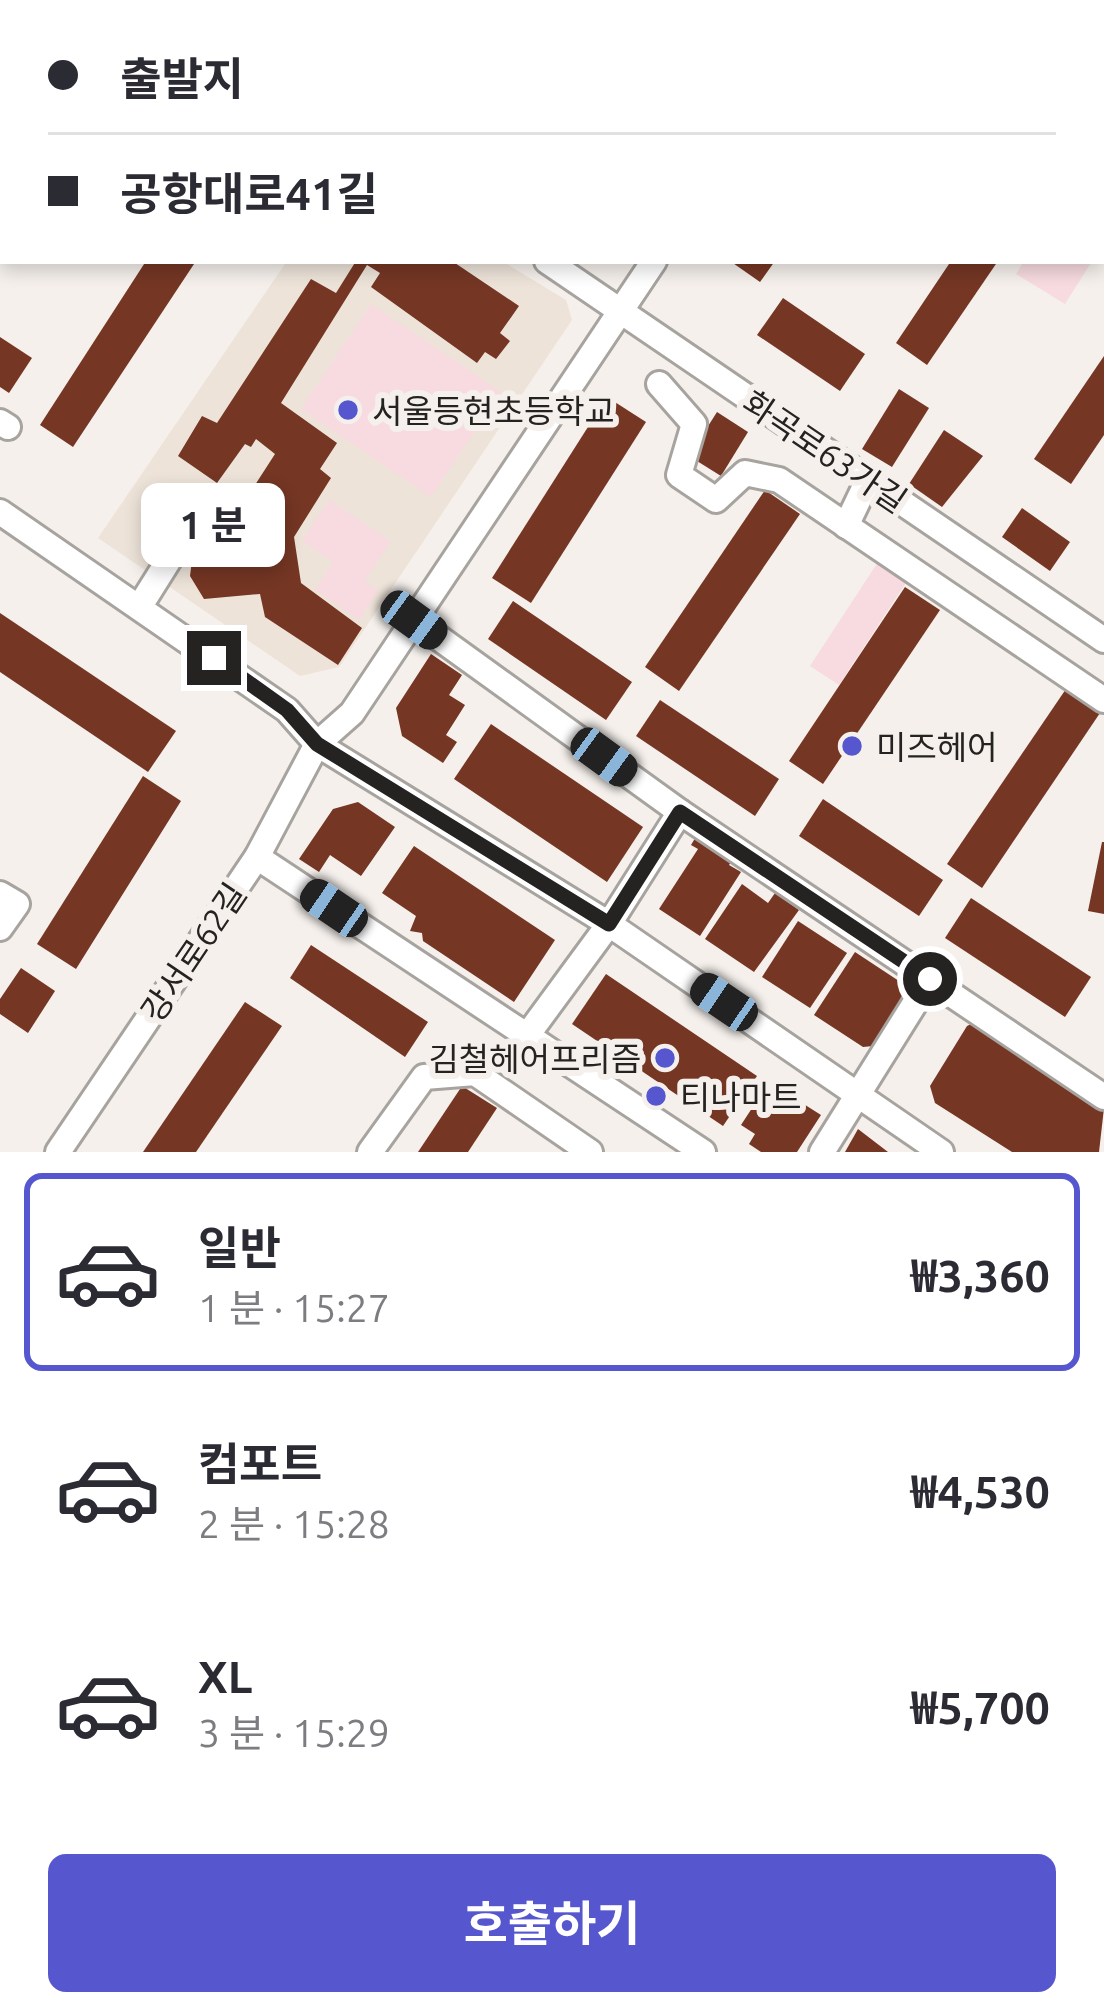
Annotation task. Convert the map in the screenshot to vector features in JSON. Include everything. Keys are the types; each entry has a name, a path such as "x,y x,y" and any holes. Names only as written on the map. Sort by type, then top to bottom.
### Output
{"street":[{"name":"화곡로63가길","path":"551,264 1104,640"},
{"name":"강서로62길","path":"58,1152 257,857 317,744 352,712 652,264"},
{"path":"659,384 694,424 679,475 716,500 745,473 779,480 1104,700"},
{"path":"846,526 868,480"},
{"path":"0,512 287,710 317,744 609,924 941,1152"},
{"path":"140,606 178,547"},
{"path":"414,620 680,812 1104,1097"},
{"path":"526,1037 609,924 680,812"},
{"path":"257,857 703,1152"},
{"path":"0,894 17,904 0,928"},
{"path":"822,1152 862,1095 930,979"},
{"path":"370,1152 424,1077 458,1071 475,1073 590,1152"}],"shaded area":[{"name":"서울등현초등학교","path":"285,264 507,264 566,300 572,320 339,667 300,676 98,538"},
{"path":"1022,264 1090,264 1065,304 1016,274"},
{"path":"371,304 501,392 431,497 301,409"},
{"path":"329,500 391,541 365,581 378,591 359,620 315,590 333,562 302,541"},
{"path":"880,559 909,578 839,685 810,666"}],"building":[{"path":"144,264 194,264 73,447 40,425"},
{"path":"354,264 456,264 519,306 500,333 510,341 496,359 485,352 477,363 371,287 380,273 367,265 281,403 337,443 320,469 331,478 294,537 301,583 362,628 338,665 265,617 260,594 204,599 190,576 192,560 202,551 251,538 248,524 237,513 275,454 256,439 251,447 245,444 217,483 178,456 202,416 217,423 311,279 336,293"},
{"path":"734,264 773,264 760,282"},
{"path":"949,264 996,264 927,365 896,343"},
{"path":"783,298 865,354 840,391 757,335"},
{"path":"0,337 32,358 9,393 0,387"},
{"path":"1104,356 1104,435 1071,484 1034,459"},
{"path":"899,389 929,408 892,467 862,449"},
{"path":"607,397 646,422 531,603 492,578"},
{"path":"717,412 748,432 721,476 689,456"},
{"path":"944,430 983,456 942,507 909,484"},
{"path":"765,490 800,514 679,691 645,667"},
{"path":"1022,508 1070,542 1050,571 1002,537"},
{"path":"905,587 940,610 823,784 789,761"},
{"path":"513,601 632,682 606,720 488,639"},
{"path":"0,613 176,731 148,772 0,672"},
{"path":"431,654 462,675 449,695 465,705 446,735 457,742 443,763 402,736 396,708"},
{"path":"1068,686 1102,710 982,888 947,864"},
{"path":"660,700 779,779 755,816 636,736"},
{"path":"491,724 643,827 607,882 454,779"},
{"path":"143,776 181,801 76,969 37,944"},
{"path":"823,799 943,880 919,916 799,836"},
{"path":"358,802 395,827 361,876 330,855 319,872 299,859 333,809"},
{"path":"697,835 733,859 729,865 741,872 700,936 659,909 698,849 691,845"},
{"path":"1104,842 1104,914 1088,911"},
{"path":"414,846 555,940 514,1002 423,941 422,933 410,931 416,916 382,893"},
{"path":"742,884 768,903 775,893 799,910 754,972 705,939"},
{"path":"971,898 1091,977 1065,1017 945,938"},
{"path":"798,921 847,953 810,1008 762,977"},
{"path":"311,945 428,1022 405,1057 290,978"},
{"path":"855,952 905,985 905,998 873,1046 863,1047 814,1015"},
{"path":"21,968 55,991 28,1033 0,1014 0,999"},
{"path":"606,974 757,1076 723,1126 572,1024"},
{"path":"245,1002 282,1026 196,1152 143,1152"},
{"path":"979,1020 1104,1108 1099,1152 1012,1152 935,1103 930,1086 967,1026"},
{"path":"769,1082 821,1115 797,1152 761,1152 749,1144 755,1134 741,1125"},
{"path":"462,1086 497,1108 468,1152 418,1152"},
{"path":"858,1129 888,1152 845,1152"}],"place":[{"name":"서울등현초등학교","path":"348,410"},
{"name":"미즈헤어","path":"852,746"},
{"name":"김철헤어프리즘","path":"665,1058"},
{"name":"티나마트","path":"656,1096"}],"route":[{"path":"214,658 287,710 317,744 609,924 680,812 930,979"}]}
